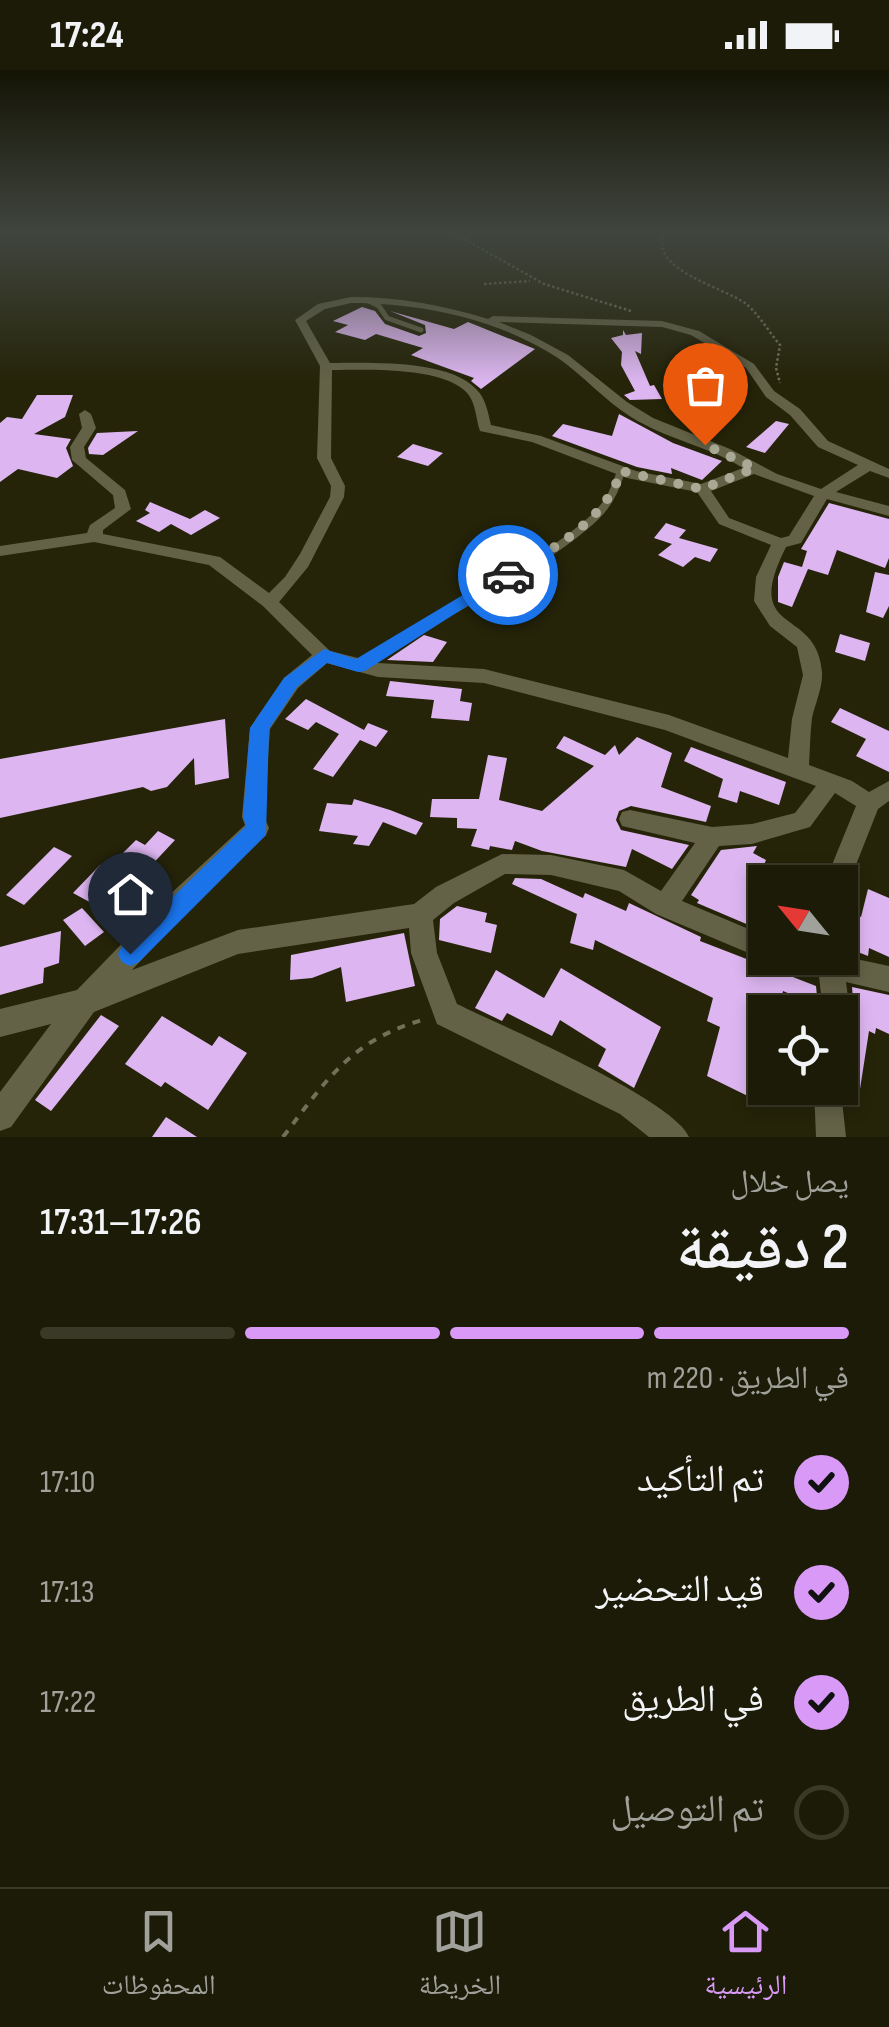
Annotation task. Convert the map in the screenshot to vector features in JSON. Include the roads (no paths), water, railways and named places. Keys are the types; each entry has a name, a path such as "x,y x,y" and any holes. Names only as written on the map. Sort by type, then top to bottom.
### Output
{"street":[{"path":"269,602 281,594 298,570 337,497 338,486 324,458 326,366 300,320 329,301 394,299 482,320 548,347 593,376 612,399 646,421 823,494 889,511"},
{"path":"482,320 530,317 662,324 695,333 750,366 770,394 795,412 822,444 889,474"},
{"path":"326,366 404,368 460,381 472,392 486,428 536,439 621,471 702,489 755,468"},
{"path":"85,414 89,428 78,447 79,460 120,493 123,509 96,528 94,537"},
{"path":"702,489 724,522 780,543 795,540 823,494 867,466"},
{"path":"0,550 94,537 214,562 269,602 324,656 358,666 484,676 670,723 830,782 883,795 845,865"},
{"path":"780,543 764,573 762,601 768,618 806,644 810,660 813,675 802,720 798,769"},
{"path":"0,1116 85,1002 176,906 258,828 253,817 260,728 291,683 324,656"},
{"path":"630,819 712,838 752,834 802,820 830,782"},
{"path":"665,906 712,838"},
{"path":"0,1023 85,1002 238,942 420,914 502,864 551,864 624,881 665,906 748,941"},
{"path":"420,914 424,954 447,1014 630,1104 674,1137"},
{"path":"858,971 889,980"},
{"path":"829,1105 831,1137"}],"lane":[{"path":"368,301 379,306 386,318 421,330"},
{"path":"358,666 531,562 595,517 615,492 621,471"}]}
